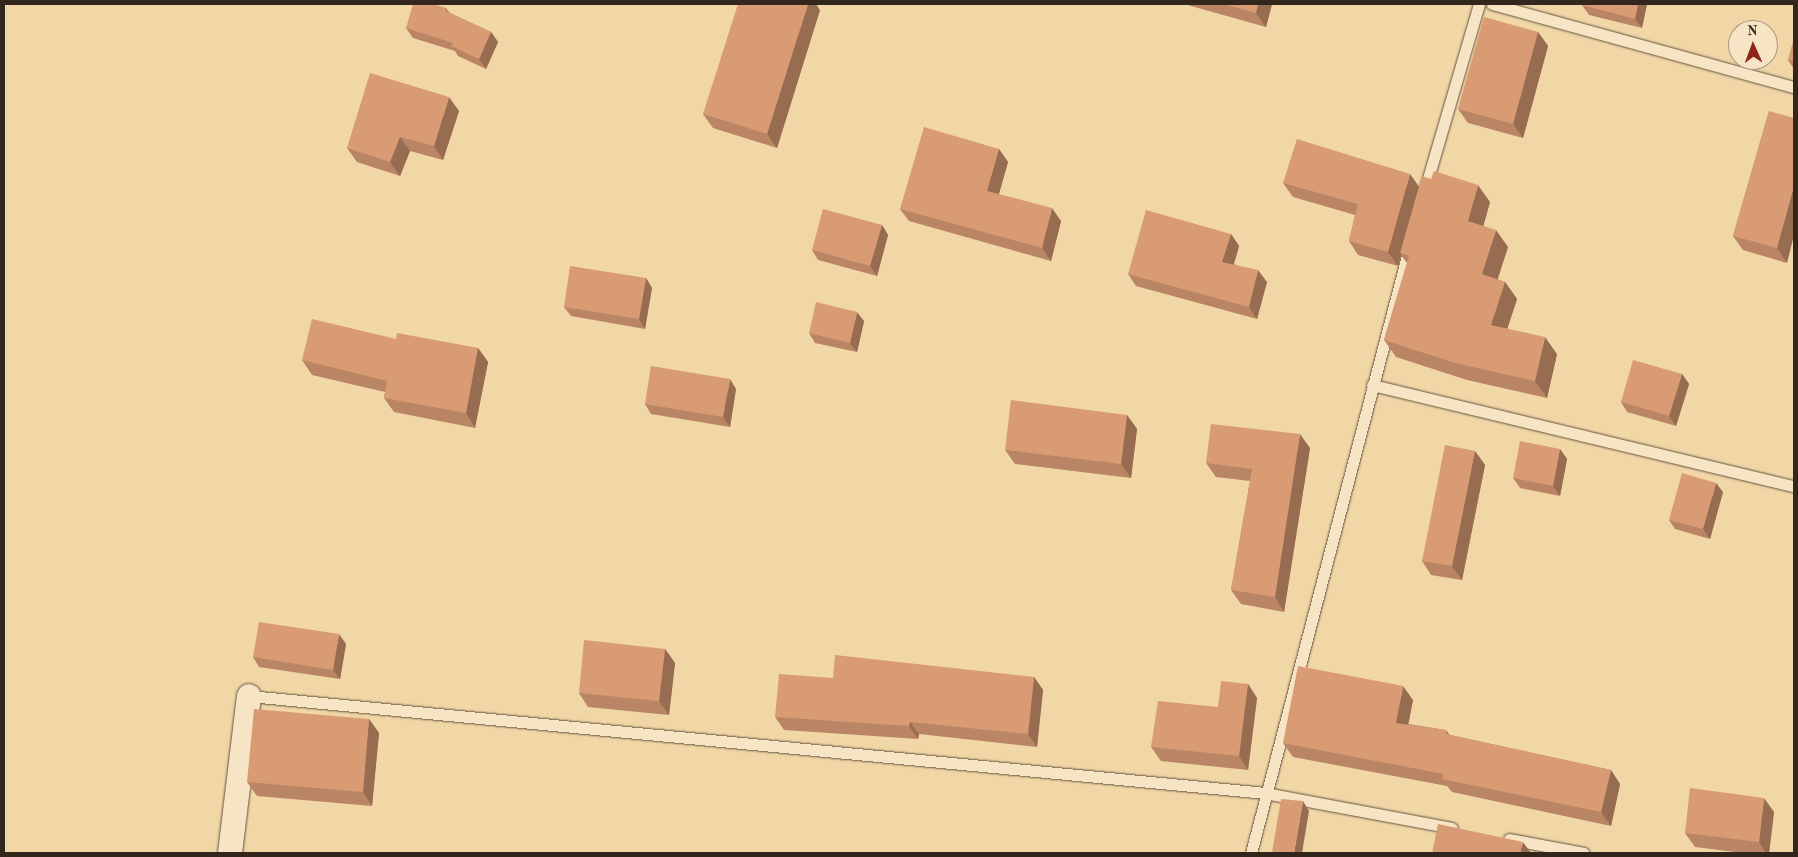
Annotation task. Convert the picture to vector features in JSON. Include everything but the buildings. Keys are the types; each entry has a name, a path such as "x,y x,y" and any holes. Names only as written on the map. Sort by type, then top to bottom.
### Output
{"street":[{"path":"230,853 249,696"}],"lane":[{"path":"1420,206 1479,4"},
{"path":"1492,4 1794,87"},
{"path":"1251,853 1264,793 1413,234"},
{"path":"1372,385 1794,486"},
{"path":"249,696 1264,793 1468,832"},
{"path":"1497,837 1584,853"}]}
